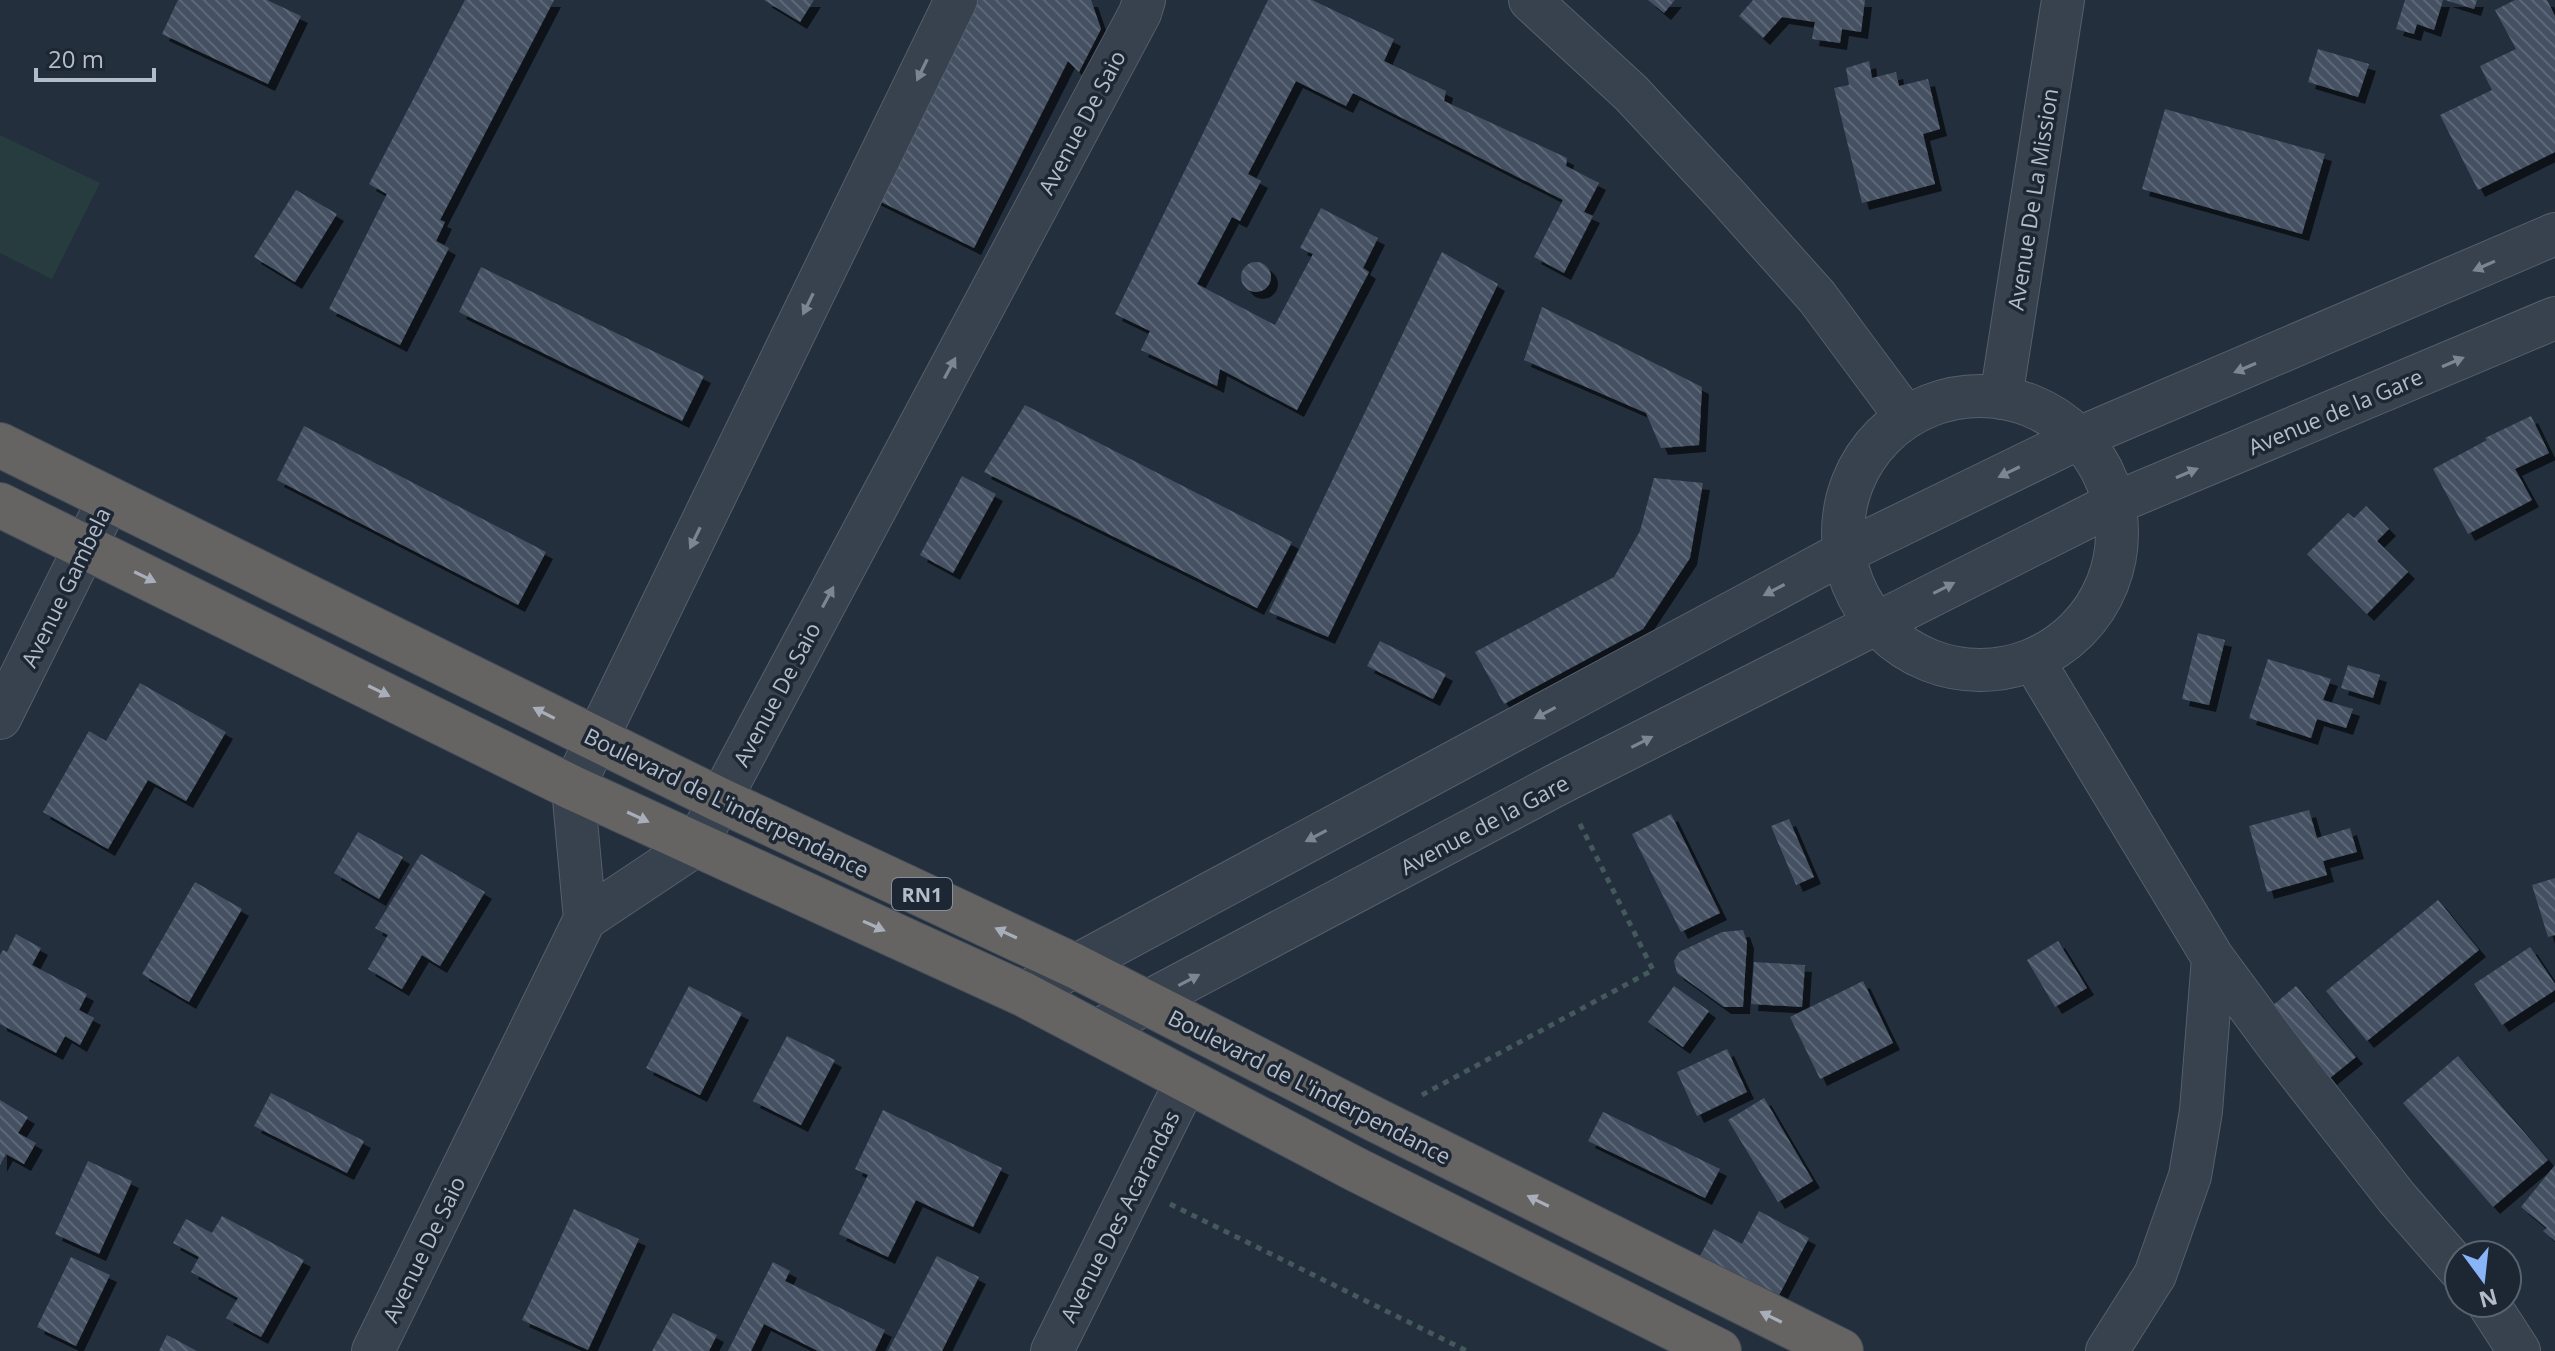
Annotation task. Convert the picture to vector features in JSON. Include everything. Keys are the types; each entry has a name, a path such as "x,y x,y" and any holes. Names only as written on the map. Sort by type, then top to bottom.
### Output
{"highway":[{"name":"Boulevard de L'inderpendance","path":"0,445 720,800 1075,966 1376,1120 1841,1351"},
{"name":"RN1","path":"0,505 573,788 1023,994 1186,1082 1719,1351"}],"street":[{"path":"585,919 573,788 956,0"},
{"name":"Avenue De Saio","path":"373,1351 585,919 696,845 1140,13 1144,0"},
{"path":"1530,0 1631,93 1736,206 1817,297 1906,417"},
{"name":"Avenue De La Mission","path":"2001,398 2063,0"},
{"path":"1023,994 1843,553 2079,438 2555,234"},
{"name":"Avenue de la Gare","path":"1096,1032 1560,783 2115,503 2555,318"},
{"path":"1968,396 2001,398 2030,406 2057,419 2079,438 2101,468 2115,503 2117,544 2108,584 2095,608 2078,629 2057,647 2033,660 1991,670 1948,667 1908,651 1875,623 1854,590 1843,553 1843,514 1854,476 1876,443 1906,417 1935,403 1968,396"},
{"name":"Avenue Gambela","path":"0,718 109,499"},
{"path":"2033,660 2213,958 2397,1198 2443,1251"},
{"path":"2107,1351 2155,1275 2190,1176 2201,1111 2213,958"},
{"name":"Avenue Des Acarandas","path":"1052,1351 1186,1082"},
{"path":"2498,1319 2519,1351"}],"path":[{"path":"1376,1120 1653,970 1560,783"},
{"path":"1134,1186 1467,1351"}],"green space":[{"path":"0,135 100,183 52,279 0,253"}],"building":[{"path":"178,0 267,0 301,16 268,84 162,34"},
{"path":"465,0 554,0 440,220 445,222 436,241 449,248 400,345 329,309 387,194 369,184"},
{"path":"764,0 814,0 800,22"},
{"path":"971,0 1091,0 1101,29 1079,72 1068,61 974,248 871,197"},
{"path":"1268,0 1312,0 1394,39 1384,61 1446,91 1444,101 1567,158 1566,166 1599,183 1584,212 1593,216 1564,273 1534,257 1563,200 1353,93 1346,106 1296,81 1248,174 1261,181 1240,221 1232,217 1197,284 1275,325 1313,254 1300,248 1321,208 1378,238 1363,268 1369,272 1297,410 1220,369 1217,386 1141,350 1150,331 1115,314"},
{"path":"1648,0 1675,0 1664,13"},
{"path":"1753,0 1865,0 1861,32 1842,29 1840,43 1812,39 1815,22 1782,17 1763,38 1739,16"},
{"path":"2405,0 2443,0 2434,30 2417,24 2414,34 2396,29"},
{"path":"2445,0 2477,0 2474,9"},
{"path":"2515,0 2547,0 2555,16 2555,152 2478,190 2440,115 2492,90 2480,66 2516,49 2495,10"},
{"path":"2318,49 2369,64 2358,97 2308,82"},
{"path":"1869,61 1872,78 1896,72 1899,86 1928,79 1940,129 1923,134 1935,184 1862,203 1834,88 1849,85 1846,68"},
{"path":"2165,109 2325,154 2302,234 2142,189"},
{"path":"296,190 337,214 295,282 254,257"},
{"path":"1442,252 1498,284 1328,637 1269,612"},
{"path":"1256,262 1262,263 1270,271 1270,283 1262,291 1256,292 1250,291 1242,283 1241,277 1242,271 1250,263"},
{"path":"481,267 704,376 682,421 459,312"},
{"path":"1542,307 1702,387 1699,445 1661,448 1646,413 1524,360"},
{"path":"1025,405 1292,542 1257,608 984,472"},
{"path":"2531,416 2549,453 2515,469 2532,500 2468,534 2433,469 2487,440 2485,438"},
{"path":"304,426 546,552 518,605 277,480"},
{"path":"962,476 996,494 953,573 920,555"},
{"path":"1654,478 1703,483 1690,558 1643,629 1504,704 1475,652 1614,577 1640,531"},
{"path":"2366,506 2389,529 2377,541 2408,572 2367,614 2307,554 2348,513 2354,518"},
{"path":"2198,633 2225,640 2209,705 2182,699"},
{"path":"1380,641 1446,674 1433,699 1367,666"},
{"path":"2268,659 2331,679 2323,700 2353,709 2346,728 2317,719 2311,738 2249,718"},
{"path":"2348,665 2380,675 2373,698 2341,688"},
{"path":"140,683 226,732 186,801 148,780 108,849 43,812 89,731 106,741"},
{"path":"2309,810 2317,838 2350,828 2357,852 2323,861 2327,875 2267,892 2249,826"},
{"path":"1671,814 1720,913 1681,932 1632,834"},
{"path":"1789,819 1814,877 1796,885 1771,826"},
{"path":"358,832 403,857 379,899 334,873"},
{"path":"421,854 485,892 440,966 422,955 402,989 368,969 388,935 375,928"},
{"path":"2555,878 2555,935 2548,937 2532,885"},
{"path":"195,882 242,909 189,1002 142,974"},
{"path":"2438,900 2479,950 2367,1041 2326,991"},
{"path":"1743,930 1747,942 1743,1007 1724,1007 1677,973 1674,961 1679,952 1722,932"},
{"path":"16,934 41,948 32,965 87,994 79,1010 94,1018 80,1045 65,1036 56,1053 0,1024 0,955 3,950 7,952"},
{"path":"2058,941 2087,988 2055,1007 2027,960"},
{"path":"2530,947 2555,984 2555,990 2502,1025 2474,984"},
{"path":"1754,962 1805,965 1802,1007 1751,1004"},
{"path":"1863,981 1893,1043 1820,1079 1790,1017"},
{"path":"689,986 742,1013 700,1095 646,1068"},
{"path":"1674,986 1709,1011 1683,1047 1648,1022"},
{"path":"2296,986 2356,1057 2330,1078 2271,1007"},
{"path":"787,1036 835,1060 801,1125 753,1101"},
{"path":"1727,1049 1747,1092 1697,1116 1677,1072"},
{"path":"2458,1056 2548,1160 2493,1207 2403,1103"},
{"path":"271,1093 364,1141 347,1173 254,1126"},
{"path":"1764,1098 1813,1181 1778,1202 1728,1120"},
{"path":"0,1100 28,1117 18,1133 36,1143 24,1164 6,1154 0,1165"},
{"path":"883,1110 1002,1168 973,1227 916,1200 888,1257 839,1234 868,1175 855,1169"},
{"path":"1603,1112 1720,1169 1705,1198 1588,1141"},
{"path":"88,1161 132,1181 99,1254 55,1234"},
{"path":"2555,1165 2555,1241 2543,1231 2547,1228 2521,1207"},
{"path":"574,1209 639,1239 588,1350 522,1320"},
{"path":"1759,1211 1809,1238 1777,1299 1700,1256 1714,1229 1742,1244"},
{"path":"222,1216 304,1260 261,1337 226,1318 238,1298 191,1272 199,1257 173,1243 186,1219 212,1233"},
{"path":"937,1256 979,1277 942,1351 888,1351"},
{"path":"71,1257 110,1275 76,1346 37,1327"},
{"path":"773,1262 790,1271 785,1281 885,1330 875,1351 818,1351 764,1324 751,1351 728,1351"},
{"path":"673,1313 717,1335 709,1351 652,1351"},
{"path":"167,1335 197,1351 159,1351"}]}
